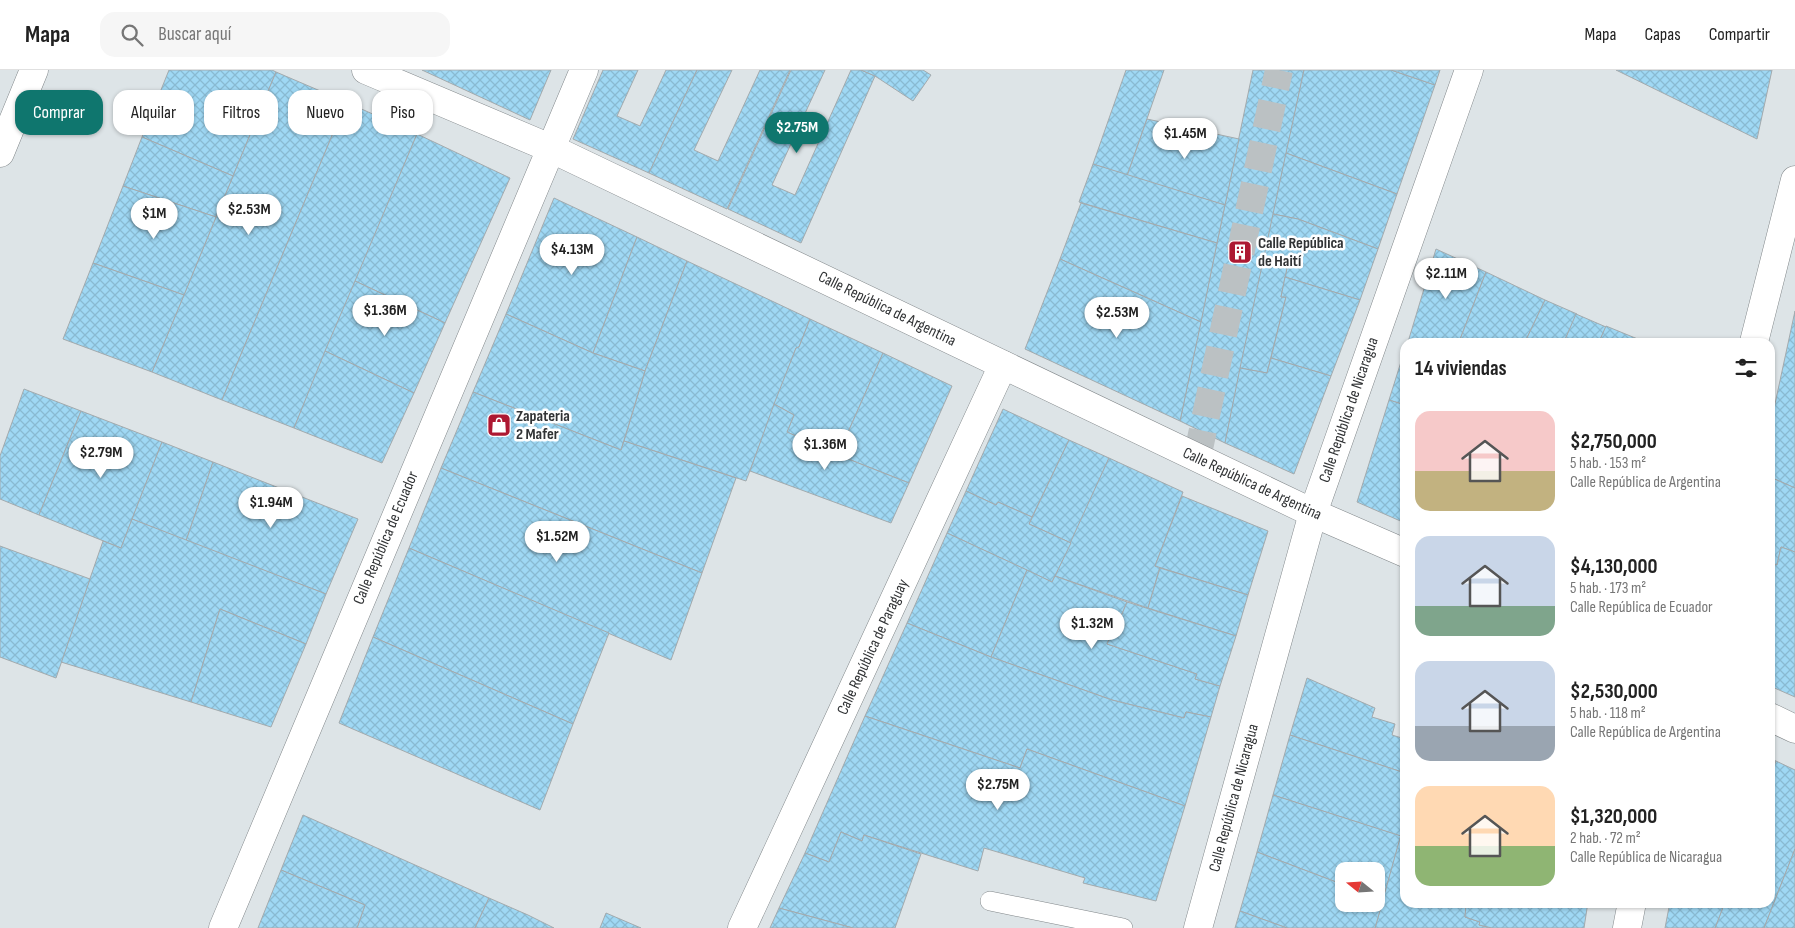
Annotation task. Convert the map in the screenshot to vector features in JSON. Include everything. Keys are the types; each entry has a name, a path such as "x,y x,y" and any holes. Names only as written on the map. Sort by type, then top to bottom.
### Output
{"street":[{"path":"0,154 34,70"},
{"name":"Calle República de Argentina","path":"366,70 550,148 1313,513 1400,551"},
{"name":"Calle República de Ecuador","path":"223,928 584,70"},
{"name":"Calle República de Nicaragua","path":"1198,928 1313,513 1469,70"},
{"path":"1755,338 1795,180"},
{"name":"Calle República de Paraguay","path":"742,928 1003,365"},
{"path":"1775,719 1795,729"},
{"path":"1627,928 1631,908"}],"lane":[{"path":"990,901 1123,928"}],"building":[{"path":"169,70 272,70 276,72 269,90 204,90 204,135 250,135 233,176 142,137 143,135 194,135 194,90 161,90"},
{"path":"422,70 551,70 530,120"},
{"path":"603,70 638,70 617,116 640,126 666,70 697,70 649,173 573,139"},
{"path":"697,70 732,70 694,150 718,161 760,70 790,70 727,209 649,173"},
{"path":"791,70 825,70 772,185 795,195 851,70 861,70 875,76 801,243 728,209"},
{"path":"861,70 923,70 931,75 913,101 875,76"},
{"path":"1126,70 1164,70 1127,176 1093,164"},
{"name":"Calle República de Haití","path":"1253,70 1304,70 1225,443 1180,421"},
{"path":"1304,70 1391,70 1435,85 1397,194 1286,153"},
{"path":"1391,70 1440,70 1435,85"},
{"path":"1616,70 1772,70 1757,139"},
{"path":"276,72 318,90 288,90 288,135 332,135 222,400 152,372 250,135 278,135 278,90 269,90"},
{"path":"362,109 372,114 372,135 417,135 294,428 222,400 332,135 362,135"},
{"path":"1147,119 1239,139 1225,205 1127,176"},
{"path":"417,135 510,178 445,323 355,281"},
{"path":"142,137 233,176 216,217 123,186"},
{"path":"1286,153 1397,194 1378,249 1298,219 1273,214"},
{"path":"1093,164 1225,205 1217,243 1079,202"},
{"path":"123,186 216,217 184,295 93,263"},
{"path":"554,198 637,237 593,353 506,314"},
{"path":"1081,203 1217,243 1201,322 1060,259"},
{"path":"1273,214 1298,219 1378,249 1360,300 1285,277 1287,268 1263,261"},
{"path":"637,237 687,261 645,371 593,353"},
{"path":"1436,249 1486,272 1461,338 1409,338"},
{"path":"1060,259 1201,322 1180,421 1025,349"},
{"path":"687,261 810,319 799,347 796,348 746,481 624,441 645,371"},
{"path":"1263,261 1287,268 1281,297 1286,297 1267,373 1240,368"},
{"path":"93,263 184,295 152,372 63,339"},
{"path":"1486,272 1545,300 1527,338 1461,338"},
{"path":"1285,277 1360,300 1331,376 1271,358 1286,297 1281,297"},
{"path":"355,281 445,323 414,393 325,351"},
{"path":"1545,300 1577,314 1566,338 1527,338"},
{"path":"1795,311 1795,488 1775,479 1775,404"},
{"path":"506,314 593,353 645,371 621,450 473,392"},
{"path":"1576,314 1606,327 1601,338 1566,338"},
{"path":"810,319 883,353 838,455 787,432 794,415 774,404 796,348 799,347"},
{"path":"1606,326 1635,338 1601,338"},
{"path":"325,351 414,393 382,463 294,428"},
{"path":"883,353 952,386 909,483 838,455"},
{"path":"1271,358 1331,376 1294,474 1225,443 1240,368 1267,373"},
{"path":"1400,365 1400,403 1389,400"},
{"path":"24,389 81,411 39,515 0,499 0,456"},
{"path":"473,392 621,450 624,441 736,478 702,573 441,468"},
{"path":"1389,400 1400,403 1400,521 1357,502"},
{"path":"774,404 794,415 787,432 838,455 909,483 891,523 750,471"},
{"path":"1003,409 1069,440 1032,517 998,502 996,505 966,491"},
{"path":"81,411 162,442 121,548 39,515"},
{"path":"1069,440 1109,458 1071,543 1029,524"},
{"path":"162,442 213,462 186,541 132,519"},
{"path":"1109,458 1183,492 1155,566 1160,567 1148,608 1055,576"},
{"path":"213,462 358,519 326,594 186,541"},
{"path":"441,468 702,573 671,660 409,548"},
{"path":"1775,479 1795,488 1795,552 1781,547 1777,565 1775,564"},
{"path":"966,491 996,505 998,502 1032,517 1029,524 1071,543 1052,582 947,533"},
{"path":"1182,496 1268,531 1248,595 1155,566"},
{"path":"132,519 326,594 306,644 220,609 191,702 61,662 103,541 121,548"},
{"path":"947,533 1027,570 991,657 907,623"},
{"path":"0,546 90,579 56,678 0,657"},
{"path":"1781,547 1795,552 1795,697 1775,688 1775,564 1777,565"},
{"path":"409,548 609,633 573,724 373,637"},
{"path":"1160,568 1248,595 1236,636 1148,608"},
{"path":"1027,570 1052,582 1055,576 1127,602 1107,644 1197,674 1195,679 1220,686 1211,717 1186,712 1184,718 1112,700 991,657"},
{"path":"1127,602 1236,636 1220,686 1195,679 1197,674 1107,644"},
{"path":"220,609 306,644 271,727 191,702"},
{"path":"907,623 991,657 1112,700 1184,718 1186,712 1211,717 1185,806 1027,749 1020,768 865,716"},
{"path":"373,637 573,724 540,810 339,723"},
{"path":"1307,678 1375,708 1372,717 1395,724 1392,735 1400,737 1400,771 1290,735"},
{"path":"865,716 1020,768 1027,749 1185,806 1156,901 1083,883 1085,878 984,848 978,871 864,835 862,841 841,832 829,862 805,853"},
{"path":"1290,735 1400,771 1400,836 1273,795"},
{"path":"1776,761 1795,770 1795,849 1775,900"},
{"path":"1273,795 1400,836 1385,893 1385,862 1335,862 1335,882 1257,852"},
{"path":"303,815 489,898 475,928 357,928 365,905 281,870"},
{"path":"841,832 862,841 864,835 921,854 895,928 853,928 779,908 805,853 829,862"},
{"path":"1400,838 1400,908 1466,908 1465,917 1480,922 1479,925 1492,928 1375,928 1379,912 1385,912 1385,892"},
{"path":"1795,849 1795,928 1764,928 1772,908 1775,908 1775,900"},
{"path":"1257,852 1335,882 1335,912 1380,912 1375,928 1287,928 1240,911"},
{"path":"281,870 365,905 357,928 258,928"},
{"path":"489,898 528,915 554,928 475,928"},
{"path":"779,908 853,928 770,928"},
{"path":"1466,908 1587,908 1584,928 1492,928 1479,925 1480,922 1465,917"},
{"path":"1669,908 1723,908 1715,928 1665,928"},
{"path":"1723,908 1772,908 1764,928 1715,928"},
{"path":"1240,911 1287,928 1235,928"},
{"path":"606,913 641,928 600,928"}],"tunnel":[{"path":"1197,458 1279,70"}],"place":[{"name":"Calle República de Haití","path":"1240,252"},
{"name":"Zapateria 2 Mafer","path":"499,425"}]}
